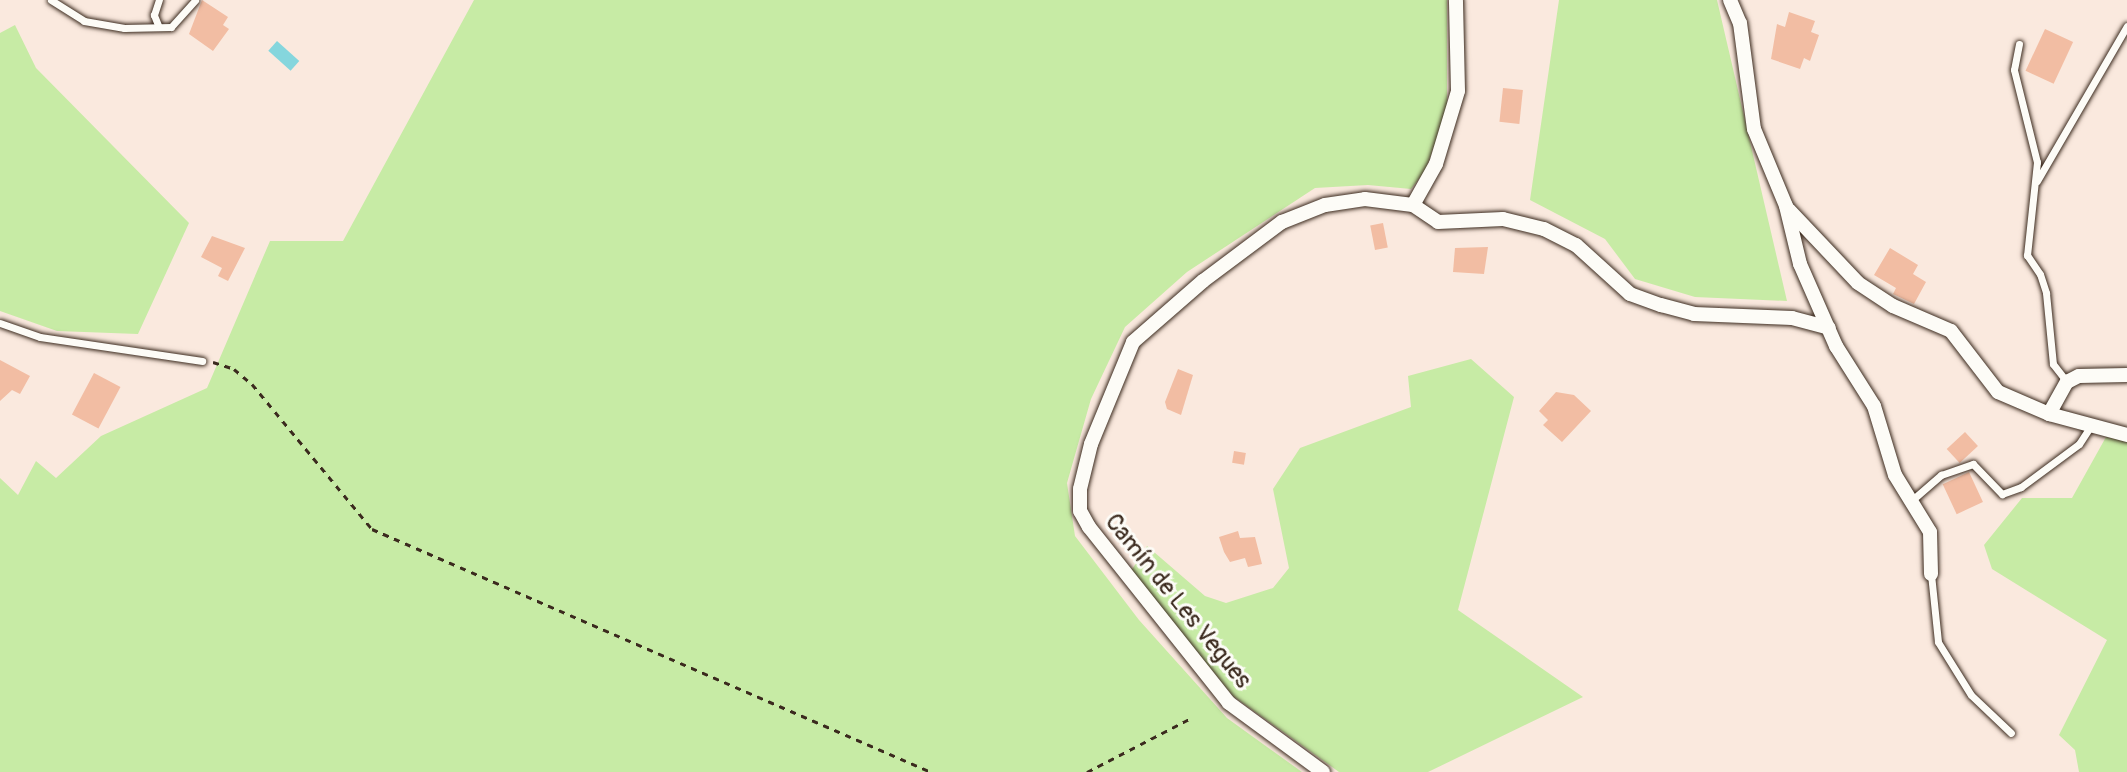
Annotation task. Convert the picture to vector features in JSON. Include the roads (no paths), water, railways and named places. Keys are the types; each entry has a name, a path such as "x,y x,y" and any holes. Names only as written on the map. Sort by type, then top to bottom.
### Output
{"street":[{"path":"1413,205 1436,164 1458,91 1456,0"},
{"path":"1730,0 1740,23 1754,129 1786,206 1800,264 1829,328 1874,406 1895,475 1930,532 1931,574"},
{"name":"Camín de Les Vegues","path":"1323,772 1229,703 1089,527 1080,511 1080,489 1091,444 1133,342 1203,281 1282,222 1325,205 1365,199 1413,205 1438,222 1503,219 1544,229 1576,245 1630,294 1661,305 1694,314 1792,318 1829,328"},
{"path":"1786,206 1858,283 1893,306 1951,331 1998,392 2049,414 2127,435"},
{"path":"2049,414 2067,382 2079,376 2127,375"}],"lane":[{"path":"51,0 84,21 124,28 171,27 195,0"},
{"path":"158,25 154,15 159,0"},
{"path":"2036,183 2127,26"},
{"path":"2019,44 2014,70 2037,162 2027,255 2040,274 2046,293 2053,364 2067,382"},
{"path":"0,323 40,337 202,361"},
{"path":"1911,501 1941,475 1973,464 2002,494 2021,487 2079,444 2090,427"},
{"path":"1931,574 1938,642 1971,695 2011,733"}],"water":[{"path":"277,41 299,61 291,71 268,51"}]}
